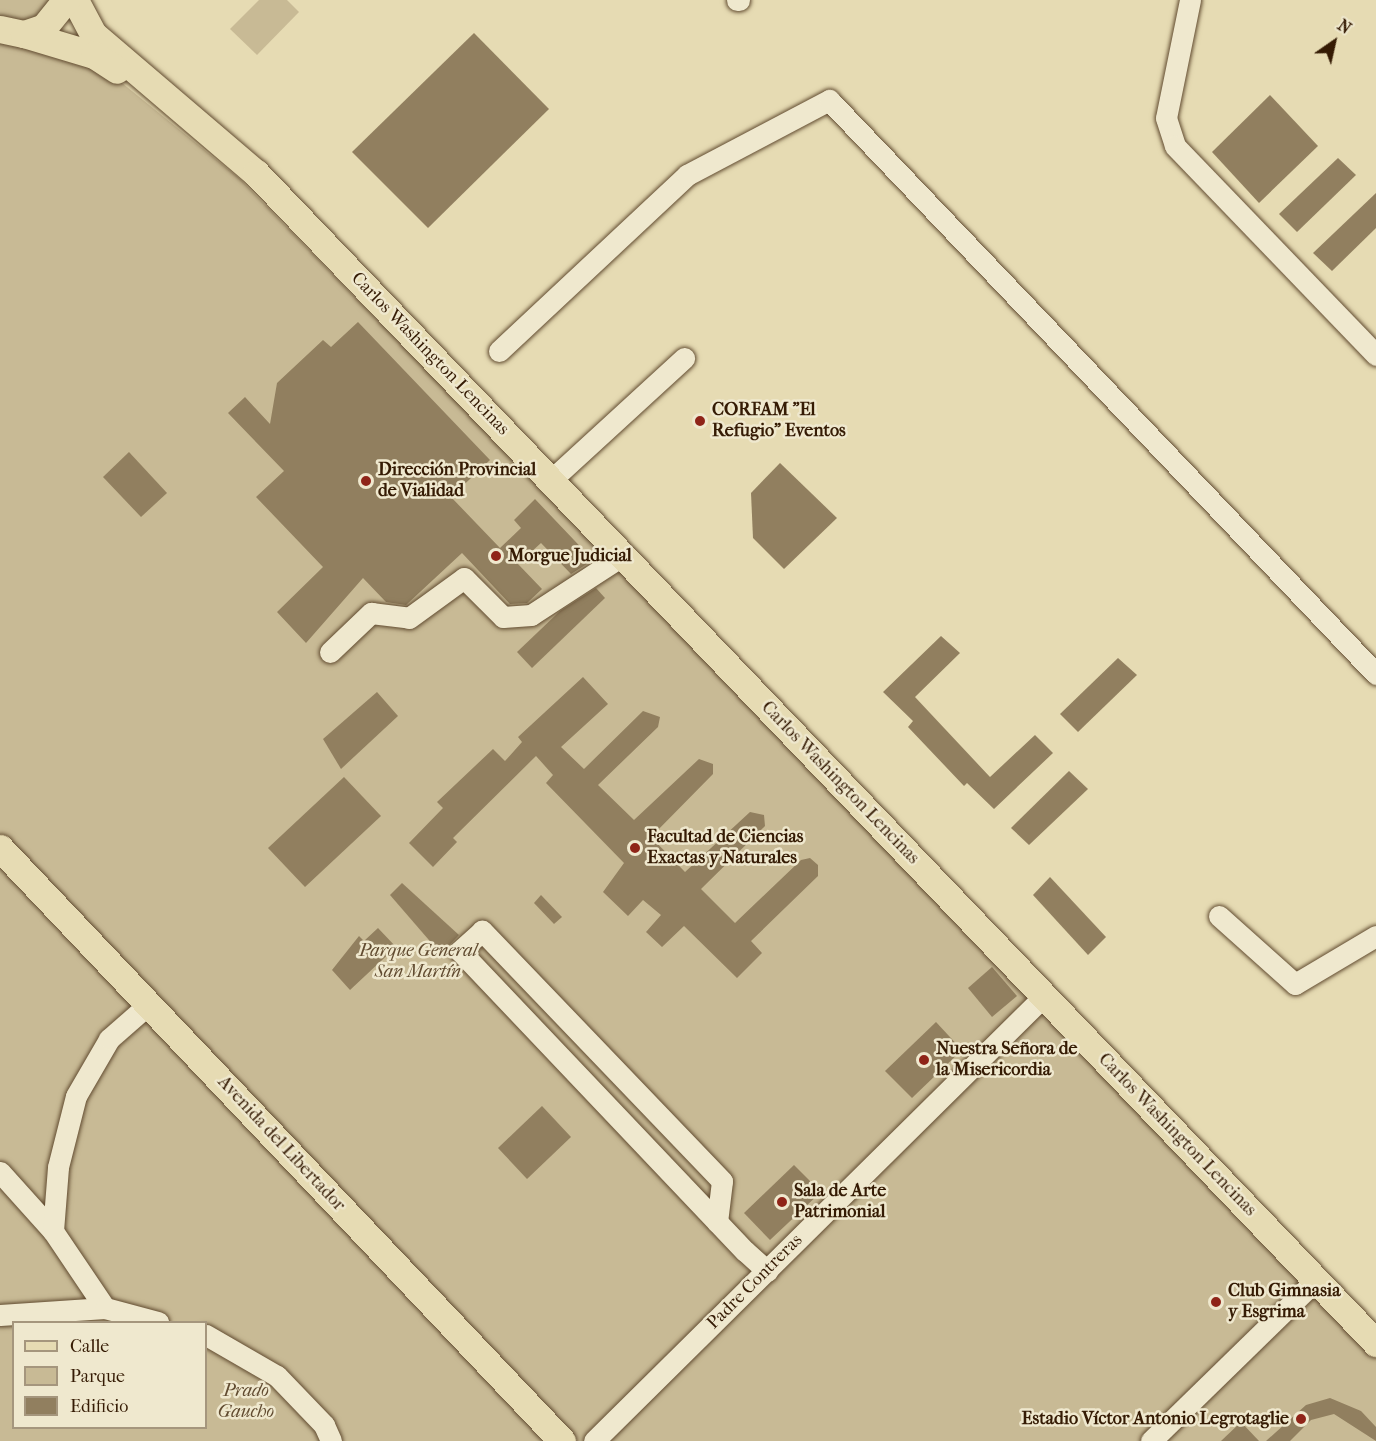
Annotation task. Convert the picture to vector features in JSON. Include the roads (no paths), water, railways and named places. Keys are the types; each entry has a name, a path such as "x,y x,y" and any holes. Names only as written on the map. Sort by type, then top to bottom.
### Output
{"main road":[{"path":"9,33 44,27 66,0"},
{"name":"Carlos Washington Lencinas","path":"75,0 93,34 212,131 305,224 1376,1343"},
{"name":"Carlos Washington Lencinas","path":"9,33 94,55 305,224"},
{"name":"Avenida del Libertador","path":"0,848 562,1441"}],"street":[{"path":"1190,0 1166,118 1175,146 1376,355"},
{"path":"499,351 687,175 829,100 1376,674"},
{"path":"550,481 684,358"},
{"path":"330,652 371,613 409,618 464,578 502,617 531,615 622,556"},
{"path":"1219,916 1295,984 1376,936"},
{"path":"717,1222 722,1181 482,931 460,951 717,1222 767,1271"},
{"name":"Padre Contreras","path":"594,1441 1044,996"},
{"path":"53,1231 58,1167 76,1096 108,1039 149,1004"},
{"path":"0,1172 53,1231 105,1308"},
{"path":"1151,1441 1316,1280"},
{"path":"0,1315 105,1308 152,1321"},
{"path":"207,1336 277,1376 324,1425 331,1441"}],"place":[{"name":"CORFAM \"El Refugio\" Eventos","path":"700,421"},
{"name":"Dirección Provincial de Vialidad","path":"366,481"},
{"name":"Morgue Judicial","path":"496,556"},
{"name":"Facultad de Ciencias Exactas y Naturales","path":"635,848"},
{"name":"Nuestra Señora de la Misericordia","path":"924,1060"},
{"name":"Sala de Arte Patrimonial","path":"782,1202"},
{"name":"Club Gimnasia y Esgrima","path":"1216,1302"},
{"name":"Estadio Víctor Antonio Legrotaglie","path":"1301,1419"}],"park label":[{"name":"Parque General San Martín","path":"418,962"},
{"name":"Prado Gaucho","path":"246,1402"}]}
